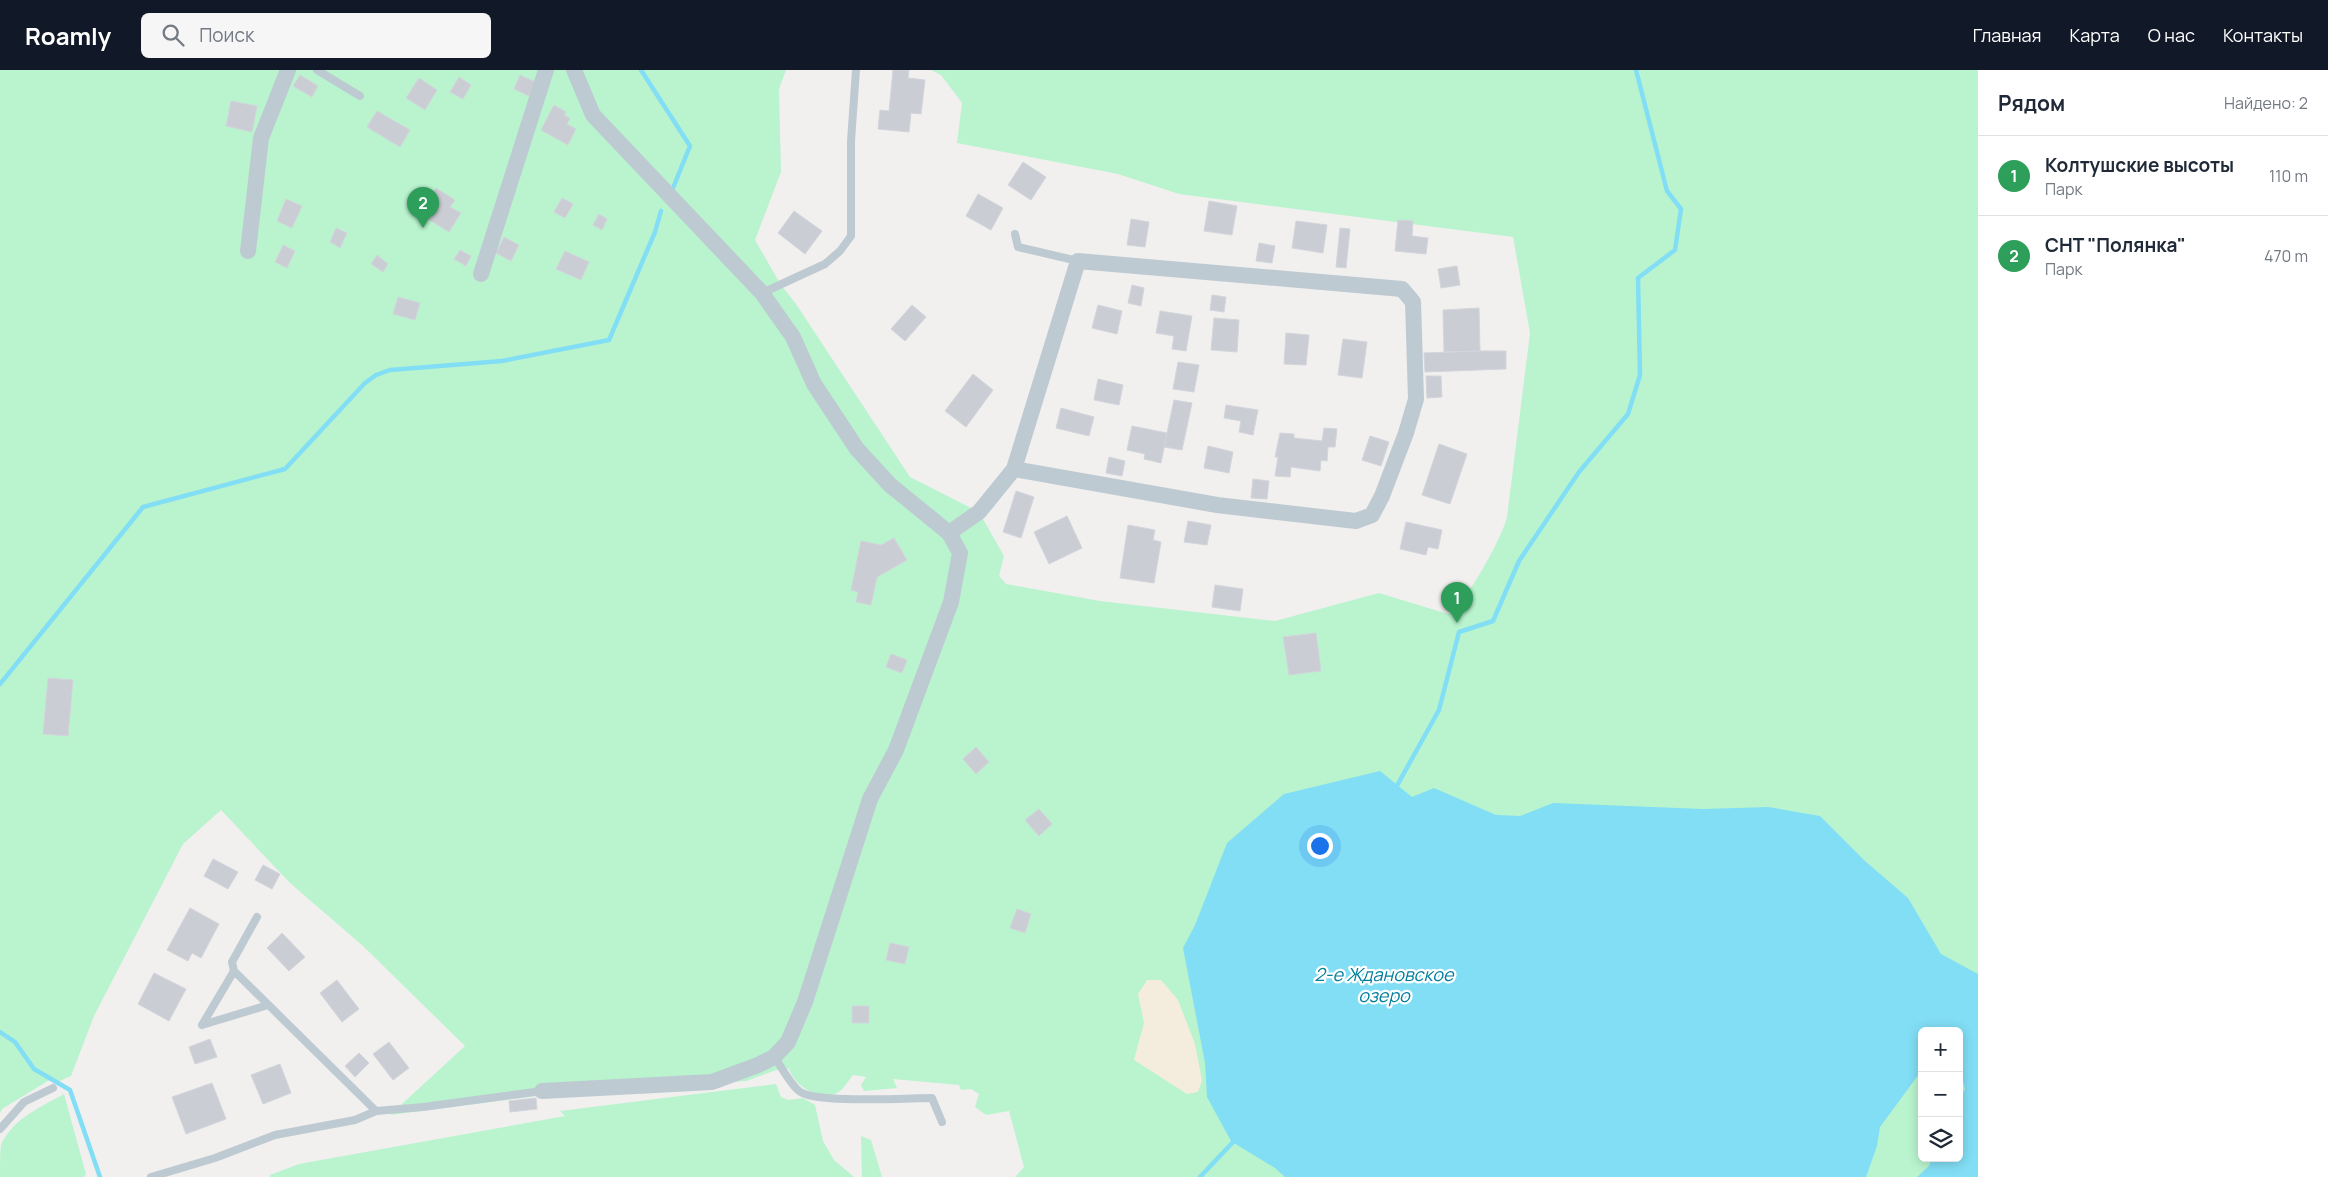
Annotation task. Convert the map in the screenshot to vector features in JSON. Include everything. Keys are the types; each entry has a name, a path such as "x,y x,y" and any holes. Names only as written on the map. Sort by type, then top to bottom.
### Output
{"street":[{"path":"248,251 261,138 288,70"},
{"path":"481,274 546,70"},
{"path":"542,1091 712,1082 774,1057 788,1042 805,1002 870,799 896,750 951,602 960,553 950,533 890,485 857,449 814,384 793,337 762,293 593,115 574,70"},
{"path":"950,533 979,512 1014,469 1078,261 1402,289 1413,302 1416,399 1406,433 1382,496 1372,515 1356,521 1217,505 1014,469"}],"lane":[{"path":"316,70 360,96"},
{"path":"762,293 825,264 840,251 851,236 851,141 856,70"},
{"path":"1015,234 1018,247 1078,261"},
{"path":"257,917 232,962 234,971 376,1112"},
{"path":"234,971 202,1025 268,1005"},
{"path":"774,1057 800,1092 814,1097 838,1100 932,1098 942,1122"},
{"path":"0,1129 24,1102 53,1088"},
{"path":"151,1177 215,1158 275,1135 355,1120 376,1112 423,1108 542,1091"}],"green space":[{"path":"0,70 786,70 779,89 781,172 755,240 781,285 796,304 910,477 979,512 1004,556 999,576 1006,584 1100,601 1275,621 1379,593 1448,614 1464,598 1482,570 1498,540 1507,517 1530,333 1513,237 1179,194 1118,174 957,143 962,103 941,75 931,70 1978,70 1978,1177 1015,1177 1024,1167 1009,1111 986,1115 975,1107 979,1094 971,1089 961,1090 959,1085 893,1079 897,1088 864,1091 861,1085 866,1077 853,1075 839,1092 823,1095 809,1091 796,1081 789,1069 782,1068 746,1081 567,1092 390,1115 465,1046 363,946 290,883 221,810 183,844 94,1016 71,1076 55,1083 51,1079 2,1109 0,1113"},
{"path":"776,1084 781,1097 788,1100 803,1098 815,1105 823,1141 834,1160 854,1177 270,1177 270,1175 299,1164 565,1116 560,1111"},
{"path":"64,1094 86,1174 84,1177 0,1177 1,1145 12,1128 37,1109"},
{"path":"861,1136 871,1140 882,1177 862,1177"}],"sand":[{"path":"1147,980 1161,980 1178,1000 1195,1044 1202,1081 1198,1092 1187,1094 1134,1060 1144,1023 1138,994"}],"water":[{"name":"2-е Ждановское озеро","path":"1380,771 1412,797 1434,788 1496,815 1520,816 1553,803 1703,809 1768,807 1820,816 1865,861 1908,898 1941,954 1978,974 1978,1177 1917,1177 1929,1166 1930,1162 1963,1162 1963,1093 1965,1089 1963,1081 1963,1027 1918,1027 1918,1075 1880,1127 1877,1146 1866,1177 1285,1177 1275,1168 1231,1141 1207,1097 1205,1063 1183,948 1195,925 1227,843 1284,794"}],"building":[{"path":"893,70 909,70 908,78 925,80 921,114 911,113 909,132 878,129 880,110 889,111"},
{"path":"300,75 318,86 312,97 293,86"},
{"path":"520,75 535,82 529,96 514,89"},
{"path":"459,77 471,85 463,99 450,92"},
{"path":"419,78 437,90 425,110 406,98"},
{"path":"231,101 257,106 252,132 226,126"},
{"path":"554,105 566,112 564,115 570,118 567,124 576,129 568,145 541,130"},
{"path":"377,111 410,130 400,147 367,127"},
{"path":"1023,162 1046,177 1031,200 1008,185"},
{"path":"436,188 455,200 450,207 461,213 449,232 420,214"},
{"path":"978,194 1003,208 991,230 966,216"},
{"path":"562,198 573,204 565,218 554,212"},
{"path":"286,199 302,206 292,228 277,221"},
{"path":"1209,201 1237,206 1232,235 1204,231"},
{"path":"794,211 822,231 805,254 778,233"},
{"path":"599,214 607,219 602,230 593,225"},
{"path":"1131,219 1149,222 1145,247 1127,245"},
{"path":"1398,220 1413,221 1412,236 1428,238 1426,254 1395,251"},
{"path":"1296,221 1327,225 1323,253 1292,248"},
{"path":"336,228 347,233 340,248 330,242"},
{"path":"1340,228 1350,229 1346,268 1336,267"},
{"path":"504,237 519,245 511,261 496,253"},
{"path":"1259,243 1275,246 1272,263 1256,261"},
{"path":"283,245 295,251 287,268 275,262"},
{"path":"460,250 471,256 466,266 454,259"},
{"path":"565,251 589,262 581,280 556,269"},
{"path":"377,255 388,264 383,272 371,264"},
{"path":"1457,266 1460,285 1441,288 1438,269"},
{"path":"1132,285 1144,288 1141,306 1128,303"},
{"path":"1212,295 1226,297 1224,312 1210,310"},
{"path":"398,297 420,303 415,320 393,314"},
{"path":"912,305 926,317 905,341 891,329"},
{"path":"1098,305 1122,311 1117,334 1092,328"},
{"path":"1479,308 1480,351 1444,352 1443,310"},
{"path":"1160,311 1192,316 1186,351 1172,349 1174,336 1156,333"},
{"path":"1214,318 1239,320 1237,352 1211,350"},
{"path":"1286,333 1309,335 1306,365 1284,364"},
{"path":"1343,339 1367,342 1362,378 1338,375"},
{"path":"1506,351 1506,369 1425,372 1424,353"},
{"path":"1178,362 1199,365 1194,392 1173,389"},
{"path":"973,374 993,390 966,427 945,411"},
{"path":"1426,376 1441,376 1442,397 1427,398"},
{"path":"1098,379 1123,385 1119,405 1094,400"},
{"path":"1174,400 1192,403 1182,450 1164,447"},
{"path":"1226,405 1258,410 1253,435 1239,432 1241,421 1224,418"},
{"path":"1061,408 1094,417 1089,436 1056,428"},
{"path":"1132,426 1167,433 1161,463 1144,459 1145,454 1127,450"},
{"path":"1324,428 1337,429 1335,447 1328,447 1327,461 1321,460 1320,471 1291,467 1290,477 1275,476 1278,457 1275,457 1280,433 1294,434 1294,438 1322,441"},
{"path":"1370,436 1389,442 1381,466 1362,460"},
{"path":"1439,444 1467,454 1450,504 1422,495"},
{"path":"1208,446 1233,452 1229,473 1204,468"},
{"path":"1109,457 1125,461 1122,476 1106,473"},
{"path":"1253,479 1269,481 1267,499 1251,498"},
{"path":"1016,491 1034,497 1021,538 1003,532"},
{"path":"1067,516 1082,548 1049,564 1034,532"},
{"path":"1188,521 1211,525 1207,545 1184,542"},
{"path":"1406,522 1442,530 1438,549 1428,547 1426,555 1400,549"},
{"path":"1128,525 1155,530 1153,540 1161,542 1154,583 1120,578"},
{"path":"894,538 907,560 877,577 871,605 856,602 858,592 851,590 861,541 881,545"},
{"path":"1215,585 1243,589 1240,611 1212,607"},
{"path":"1316,633 1321,671 1289,675 1283,637"},
{"path":"891,654 907,660 902,673 886,667"},
{"path":"48,678 73,680 68,736 43,734"},
{"path":"976,747 989,762 976,774 963,759"},
{"path":"1039,809 1052,824 1039,836 1025,820"},
{"path":"213,859 238,872 228,889 204,876"},
{"path":"263,865 280,874 272,889 255,880"},
{"path":"190,908 219,924 201,958 192,953 188,961 167,950"},
{"path":"1017,909 1031,914 1025,933 1010,928"},
{"path":"282,933 305,957 289,971 267,948"},
{"path":"890,943 909,947 905,964 886,960"},
{"path":"154,973 186,989 169,1021 138,1004"},
{"path":"337,980 359,1009 342,1022 320,993"},
{"path":"852,1006 869,1006 869,1023 852,1023"},
{"path":"210,1039 217,1057 195,1064 189,1047"},
{"path":"389,1042 409,1068 393,1080 373,1054"},
{"path":"359,1053 369,1063 355,1077 345,1066"},
{"path":"280,1064 291,1093 263,1104 251,1075"},
{"path":"212,1083 226,1119 186,1134 172,1097"},
{"path":"536,1098 537,1109 510,1112 509,1101"}],"waterway":[{"path":"641,70 690,146 673,188"},
{"path":"1394,791 1439,710 1459,632 1493,621 1519,561 1579,472 1628,414 1640,375 1638,278 1675,250 1681,209 1667,191 1636,70"},
{"path":"0,684 143,507 285,469 365,383 376,375 390,370 502,361 609,340 655,232 661,211"},
{"path":"0,1032 15,1042 34,1069 70,1090 100,1177"},
{"path":"1200,1177 1235,1140"}],"place":[{"name":"СНТ \"Полянка\"","path":"423,228"},
{"name":"Колтушские высоты","path":"1457,623"}]}
